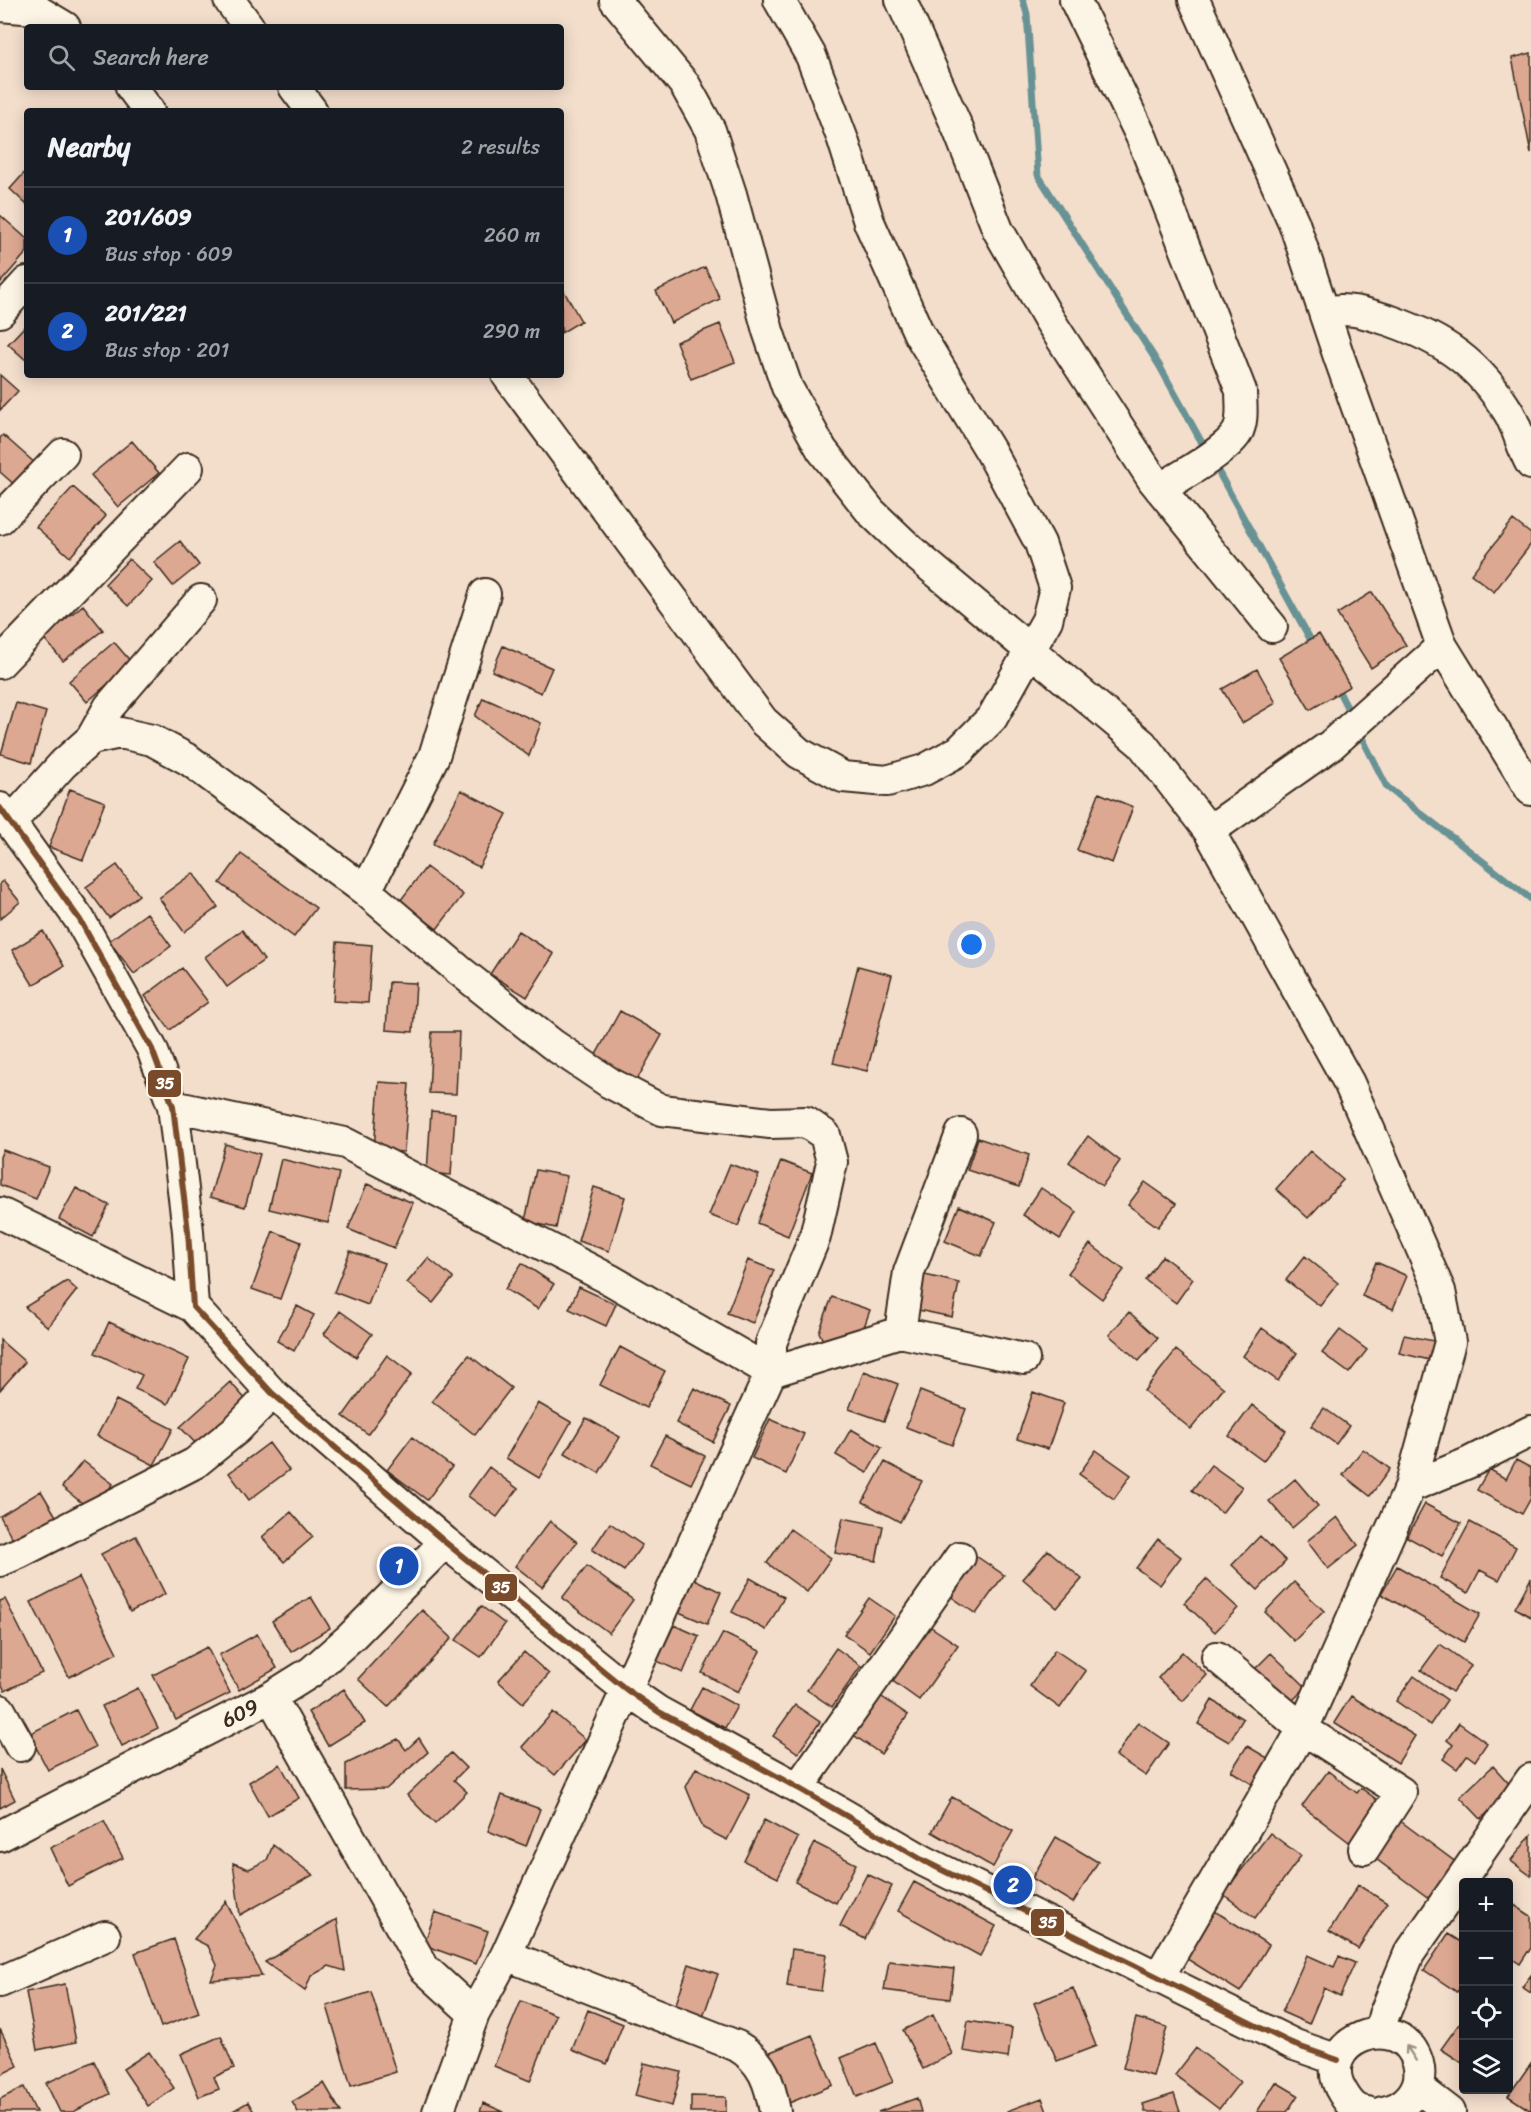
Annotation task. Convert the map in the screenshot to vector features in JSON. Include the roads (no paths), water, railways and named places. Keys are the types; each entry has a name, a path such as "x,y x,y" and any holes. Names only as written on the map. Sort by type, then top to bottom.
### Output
{"street":[{"path":"229,0 247,24"},
{"path":"615,0 685,85 710,130 732,194 768,331 787,387 822,450 871,512 905,544 1142,744 1209,831 1349,1083 1440,1291 1449,1341 1410,1487 1303,1729 1158,1978"},
{"path":"509,378 763,721 799,753 843,777 886,781 924,770 959,751 992,718 1047,620 1055,588 1040,543 991,452 919,334 870,222 843,140 811,56 779,0"},
{"path":"901,0 958,129 998,230 1050,321 1160,489 1272,627"},
{"path":"1075,0 1142,138 1240,391 1242,414 1238,432 1224,447 1160,489"},
{"path":"1194,0 1294,223 1442,646 1531,790"},
{"path":"0,6 35,9 59,24"},
{"path":"133,90 147,108"},
{"path":"296,90 310,108"},
{"path":"0,312 24,285"},
{"path":"1324,312 1333,310 1364,312 1422,332 1469,362 1510,415 1531,464"},
{"path":"0,519 63,454"},
{"path":"0,663 188,468"},
{"path":"366,891 434,756 485,594"},
{"path":"193,1307 188,1231 173,1106 152,1049 80,920 5,816 91,739 110,707 201,600"},
{"path":"1209,831 1331,745 1442,646"},
{"path":"91,739 120,733 152,740 189,760 366,891 460,971 552,1044 621,1089 662,1110 770,1123 806,1122 825,1135 832,1162 815,1237 771,1343 771,1372 506,1955 474,2014 438,2112"},
{"path":"173,1106 345,1143 609,1279 771,1372 900,1332 1024,1359"},
{"path":"900,1332 909,1272 961,1134"},
{"path":"0,1213 193,1307 272,1393 446,1542 627,1690 659,1712 798,1788 924,1861 1295,2045 1338,2060"},
{"path":"0,1561 195,1463 237,1429 272,1393"},
{"path":"1410,1487 1468,1463 1531,1431"},
{"name":"609","path":"0,1836 271,1697 311,1672 351,1637 446,1542"},
{"path":"798,1788 960,1557"},
{"path":"1217,1657 1303,1729 1401,1792 1364,1849"},
{"path":"271,1697 424,1968 474,2014"},
{"path":"0,1710 20,1746"},
{"path":"1380,2032 1384,2015 1409,1954 1531,1779"},
{"path":"0,1982 105,1936"},
{"path":"506,1955 737,2046 751,2054 764,2072 772,2094 775,2112"},
{"path":"1380,2032 1399,2038 1413,2050 1420,2077 1416,2089 1405,2102 1390,2111 1367,2112 1350,2103 1341,2089 1337,2074 1338,2060 1346,2047 1359,2037 1380,2032"},
{"path":"1416,2089 1450,2112"}],"waterway":[{"path":"1023,0 1027,14 1038,175 1159,365 1207,452"},
{"path":"1214,464 1314,646"},
{"path":"1335,684 1352,717"},
{"path":"1358,730 1387,787 1531,899"}],"place":[{"name":"201/609","path":"399,1566"},
{"name":"201/221","path":"1013,1885"}]}
